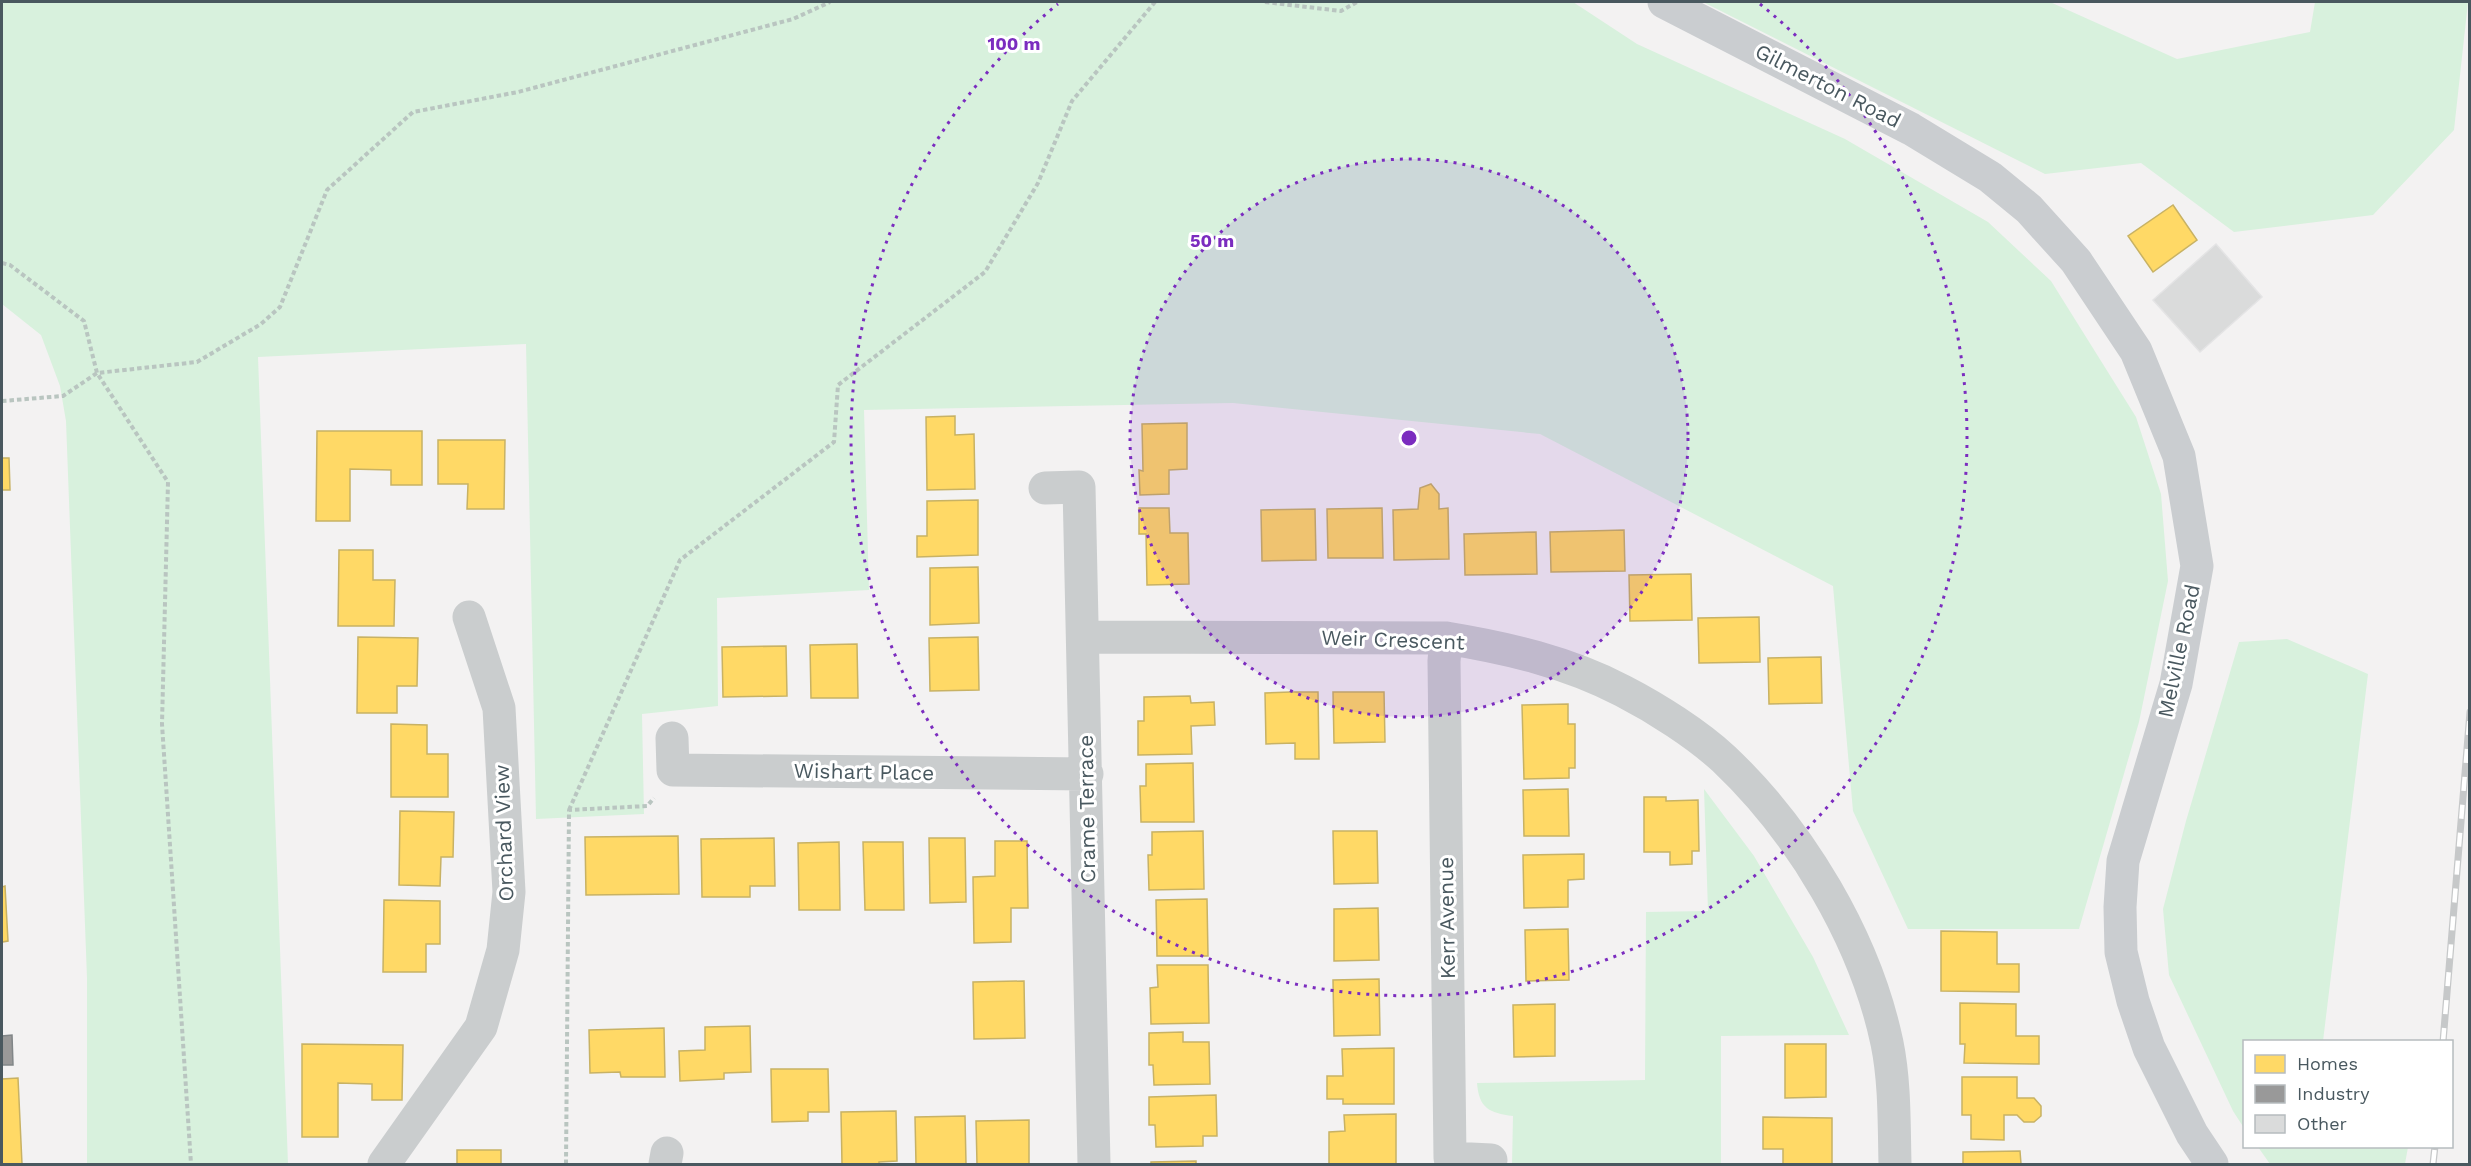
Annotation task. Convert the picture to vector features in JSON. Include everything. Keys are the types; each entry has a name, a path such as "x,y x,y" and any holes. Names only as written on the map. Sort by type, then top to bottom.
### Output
{"main road":[{"name":"Gilmerton Road","path":"1664,2 1911,129 1989,177"},
{"name":"Melville Road","path":"1989,177 2030,209 2083,271 2136,351 2179,456 2198,566 2176,684 2123,861 2120,908 2121,952 2133,1001 2149,1048 2192,1134 2212,1164"}],"street":[{"name":"Crame Terrace","path":"1045,488 1079,487 1094,1164"},
{"name":"Orchard View","path":"384,1164 481,1027 503,950 509,892 499,708 469,616"},
{"name":"Weir Crescent","path":"1083,637 1446,638 1514,651 1562,666 1623,691 1677,723 1724,759 1772,812 1813,867 1846,926 1870,982 1887,1044 1893,1098 1895,1164"},
{"name":"Kerr Avenue","path":"1446,638 1444,661 1450,1158 1491,1160"},
{"path":"672,738 673,770"},
{"name":"Wishart Place","path":"673,770 1087,774"}],"path":[{"path":"2,401 63,396 97,373 197,362 261,324 280,307 327,190 413,112 518,92 793,19 830,2"},
{"path":"566,1164 569,810 680,560 834,442 838,385 985,272 1038,183 1072,101 1155,2"},
{"path":"1265,2 1341,11 1357,2"},
{"path":"2,263 10,265 84,321 97,373 168,482 162,724 191,1164"},
{"path":"569,810 647,806 673,770"}],"green space":[{"path":"2,2 1573,2 1637,44 1845,139 1988,222 2051,281 2136,417 2161,494 2168,581 2139,722 2079,929 1908,929 1853,811 1833,586 1540,434 1233,403 864,410 869,590 717,598 718,706 642,714 644,814 536,819 526,344 258,357 288,1164 87,1164 87,978 66,421 60,386 41,335 2,304"},
{"path":"1703,2 2050,2 2177,59 2310,32 2315,2 2468,2 2454,130 2373,215 2234,232 2141,163 2045,174"},
{"path":"2287,639 2368,674 2323,1040 2243,1040 2243,1126 2233,1111 2169,975 2163,909 2186,821 2239,642"},
{"path":"1704,789 1754,856 1813,957 1849,1035 1721,1036 1721,1164 1512,1164 1513,1116 1487,1108 1480,1098 1477,1083 1645,1080 1646,912 1708,911"},
{"path":"2259,1148 2408,1148 2405,1164 2270,1164"}],"building: Homes":[{"path":"2173,205 2197,240 2153,272 2128,236"},
{"path":"955,416 955,435 974,434 975,489 927,490 926,417"},
{"path":"1187,423 1187,469 1169,470 1169,494 1140,495 1139,470 1143,471 1142,424"},
{"path":"317,431 422,431 422,485 391,485 391,470 350,469 350,521 316,521"},
{"path":"438,440 505,440 504,509 467,509 468,484 438,484"},
{"path":"2,458 9,458 10,490 2,490"},
{"path":"1431,484 1439,494 1439,509 1448,508 1449,559 1394,560 1393,510 1418,509 1420,488"},
{"path":"978,500 978,555 917,557 917,536 927,536 927,501"},
{"path":"1139,508 1169,508 1170,533 1188,533 1189,584 1147,585 1146,534 1139,534"},
{"path":"1382,508 1383,558 1328,558 1327,509"},
{"path":"1315,509 1316,560 1262,561 1261,510"},
{"path":"1624,530 1625,571 1551,572 1550,532"},
{"path":"1536,532 1537,574 1465,575 1464,534"},
{"path":"339,550 373,550 373,580 395,580 394,626 338,626"},
{"path":"978,567 979,623 930,625 930,568"},
{"path":"1691,574 1692,620 1630,621 1629,575"},
{"path":"1759,617 1760,662 1699,663 1698,618"},
{"path":"358,637 418,638 417,686 397,686 397,713 357,713"},
{"path":"978,637 979,690 930,691 929,638"},
{"path":"857,644 858,698 811,698 810,645"},
{"path":"786,646 787,696 723,697 722,647"},
{"path":"1821,657 1822,703 1769,704 1768,658"},
{"path":"1318,692 1319,759 1295,759 1295,743 1266,744 1265,693"},
{"path":"1333,692 1384,692 1385,742 1334,743"},
{"path":"1190,696 1191,703 1214,702 1215,725 1191,726 1192,754 1138,755 1138,721 1144,721 1144,697"},
{"path":"1568,704 1568,724 1575,724 1575,768 1569,768 1569,778 1524,779 1522,705"},
{"path":"391,724 427,725 427,754 448,754 448,797 391,797"},
{"path":"1193,763 1194,822 1141,822 1140,786 1146,786 1146,764"},
{"path":"1568,789 1569,836 1524,836 1523,790"},
{"path":"1644,797 1666,797 1666,801 1698,800 1699,851 1692,851 1692,864 1670,865 1670,852 1644,852"},
{"path":"400,811 454,812 453,857 441,857 440,886 399,885"},
{"path":"1203,831 1204,889 1149,890 1148,855 1152,855 1152,832"},
{"path":"1333,831 1377,831 1378,883 1334,884"},
{"path":"678,836 679,894 586,895 585,837"},
{"path":"774,838 775,886 750,886 750,897 702,897 701,839"},
{"path":"929,838 965,838 966,902 930,903"},
{"path":"995,841 1027,841 1028,908 1011,908 1011,942 974,943 973,877 995,876"},
{"path":"839,842 840,910 799,910 798,843"},
{"path":"863,842 903,842 904,910 865,910"},
{"path":"1584,854 1584,879 1568,880 1568,907 1524,908 1523,855"},
{"path":"5,886 8,941 2,942 2,887"},
{"path":"1207,899 1208,956 1157,956 1156,900"},
{"path":"384,900 440,901 440,944 426,944 426,972 383,972"},
{"path":"1378,908 1379,960 1334,961 1334,909"},
{"path":"1568,929 1569,980 1526,981 1525,930"},
{"path":"1941,931 1997,932 1997,964 2019,964 2019,992 1941,991"},
{"path":"1157,965 1208,965 1209,1023 1151,1024 1150,988 1158,987"},
{"path":"1379,979 1380,1035 1334,1036 1333,980"},
{"path":"1024,981 1025,1038 974,1039 973,982"},
{"path":"1960,1003 2016,1004 2016,1036 2039,1036 2039,1064 1964,1063 1965,1044 1960,1044"},
{"path":"1555,1004 1555,1056 1514,1057 1513,1005"},
{"path":"750,1026 751,1072 724,1073 724,1079 680,1081 679,1051 705,1050 705,1027"},
{"path":"664,1028 665,1077 621,1077 620,1072 590,1073 589,1030"},
{"path":"1183,1032 1183,1042 1209,1042 1210,1084 1154,1085 1153,1065 1149,1065 1149,1033"},
{"path":"302,1044 403,1045 402,1100 372,1100 372,1084 338,1083 338,1137 302,1137"},
{"path":"1785,1044 1826,1044 1826,1097 1785,1098"},
{"path":"1394,1048 1394,1104 1343,1104 1343,1099 1327,1099 1327,1076 1343,1076 1342,1049"},
{"path":"771,1069 828,1069 829,1112 808,1112 808,1121 772,1122"},
{"path":"1962,1077 2017,1077 2017,1098 2034,1098 2041,1106 2041,1116 2034,1122 2024,1122 2017,1115 2004,1115 2004,1140 1971,1139 1971,1115 1962,1115"},
{"path":"18,1078 22,1164 2,1164 2,1079"},
{"path":"1216,1095 1217,1136 1203,1136 1203,1146 1156,1147 1155,1125 1149,1125 1149,1097"},
{"path":"896,1111 897,1161 879,1162 879,1164 842,1164 841,1112"},
{"path":"1396,1114 1396,1164 1329,1164 1329,1132 1345,1131 1344,1115"},
{"path":"965,1116 966,1164 916,1164 915,1117"},
{"path":"1763,1117 1832,1118 1832,1164 1783,1164 1783,1149 1763,1149"},
{"path":"1029,1120 1029,1164 977,1164 976,1121"},
{"path":"457,1150 501,1150 501,1164 457,1164"},
{"path":"2020,1151 2021,1164 1963,1164 1963,1152"},
{"path":"1196,1161 1196,1164 1151,1164 1151,1162"}],"building: Industry":[{"path":"12,1035 13,1065 2,1065 2,1036"}],"building: Other":[{"path":"2216,244 2262,297 2200,352 2153,300"}],"railway":[{"path":"2443,1040 2470,712"},
{"path":"2433,1164 2435,1148"}]}
